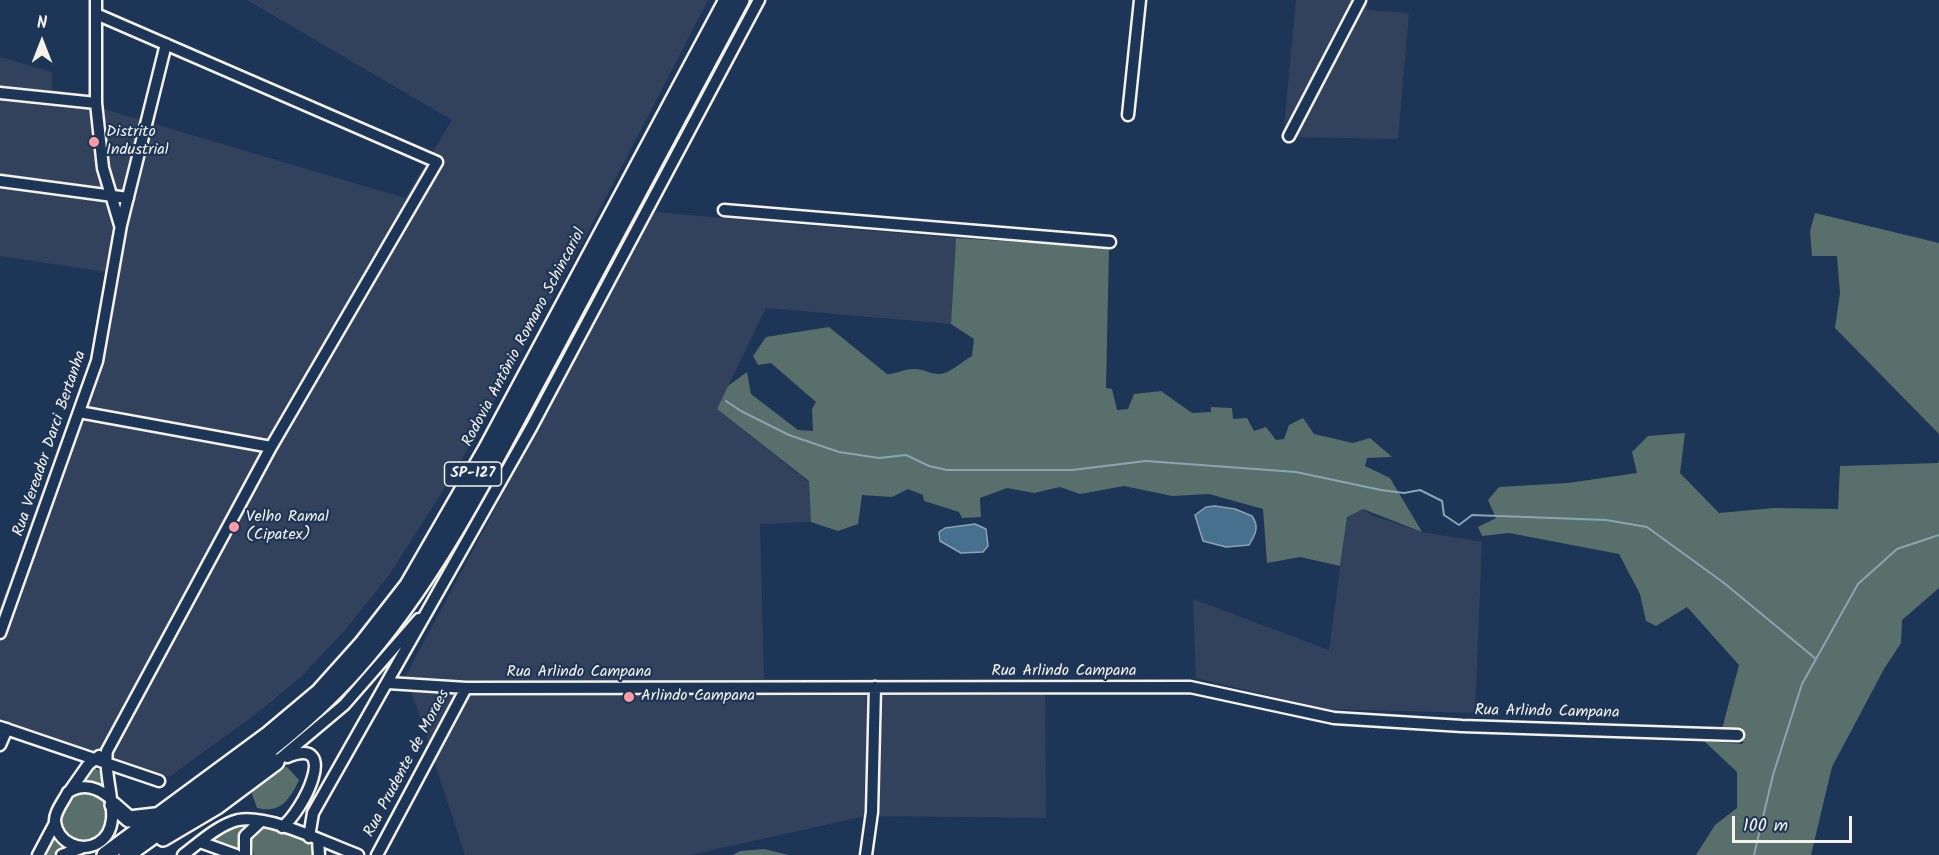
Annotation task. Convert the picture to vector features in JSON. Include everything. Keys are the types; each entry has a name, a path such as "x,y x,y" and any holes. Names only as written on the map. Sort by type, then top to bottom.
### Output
{"highway":[{"name":"Rodovia Antônio Romano Schincariol","path":"105,855 269,734 319,692 362,644 408,585 487,448 727,0"},
{"name":"Rodovia Antônio Romano Schincariol","path":"127,855 268,749 316,709 354,671 400,617 449,542 741,0"},
{"path":"131,855 217,806 276,762"},
{"path":"112,801 129,819 158,816"}],"street":[{"name":"Rua Vereador Darci Bertanha","path":"96,0 96,104 103,168 120,225"},
{"path":"319,855 314,839 313,813 532,426 759,0"},
{"path":"1128,115 1140,0"},
{"path":"1289,136 1360,0"},
{"path":"38,855 68,792 107,751 271,447 436,162 96,14"},
{"name":"Rua Vereador Darci Bertanha","path":"0,633 101,344 120,225 166,44"},
{"path":"0,93 96,104"},
{"path":"0,181 128,198"},
{"path":"724,210 1110,242"},
{"path":"79,412 271,447"},
{"path":"276,762 344,705 433,602"},
{"name":"Rua Arlindo Campana","path":"388,683 466,688 1190,687 1334,718 1462,726 1738,735"},
{"path":"866,855 872,812 875,687"},
{"name":"Rua Prudente de Moraes","path":"377,855 466,688"},
{"path":"0,745 4,728 159,781"},
{"path":"276,762 302,753 314,759 316,768 297,813 282,827"},
{"path":"62,855 99,842 107,834 113,819 112,801 99,761"},
{"path":"68,792 90,787 96,788 112,801"},
{"path":"183,855 220,828 236,820 261,821 282,827 358,855"},
{"path":"245,855 245,836 261,821"},
{"path":"55,823 64,839 82,848"},
{"path":"200,842 236,855"}],"shaded area":[{"name":"Distrito Industrial","path":"247,0 708,0 588,232 456,470 390,574 346,629 301,677 256,714 169,777 0,719 0,607 90,359 105,272 0,256 0,57 52,72 52,90 103,96 104,109 405,198 452,120"},
{"path":"1296,0 1368,0 1367,10 1409,13 1398,139 1283,137"},
{"path":"654,212 956,238 951,324 766,308 717,409 809,482 811,522 760,524 764,679 1045,679 1046,818 865,816 690,855 465,855 406,675"},
{"path":"1206,507 1235,509 1252,516 1256,527 1249,545 1226,547 1203,541 1195,515"},
{"path":"1363,509 1371,515 1422,532 1482,542 1475,713 1325,709 1196,678 1193,599 1329,650 1347,517"},
{"path":"975,524 986,529 988,546 983,552 961,553 940,541 939,532 945,528"}],"green space":[{"path":"1815,213 1939,243 1939,434 1835,328 1840,293 1837,256 1812,256 1810,231"},
{"path":"956,238 1109,248 1106,388 1112,389 1117,410 1128,409 1134,394 1161,391 1192,413 1211,412 1211,407 1232,408 1233,419 1247,418 1254,431 1266,427 1276,440 1284,439 1289,425 1303,418 1314,434 1353,443 1370,438 1392,457 1367,458 1365,466 1390,478 1422,532 1363,509 1347,517 1340,566 1300,557 1267,563 1263,509 1209,494 1172,496 1124,486 1080,494 1060,487 1034,493 1007,488 980,498 981,517 962,518 959,512 924,501 923,495 908,489 892,497 862,495 858,524 838,531 811,522 809,481 717,409 728,386 747,372 751,394 798,430 813,431 812,409 816,402 771,363 758,365 753,356 766,337 829,327 887,374 918,369 939,374 956,367 972,356 974,339 951,324"},
{"path":"1685,433 1680,473 1719,513 1774,508 1838,509 1840,466 1938,463 1939,460 1939,588 1902,620 1901,643 1884,669 1832,767 1811,855 1696,855 1715,825 1737,808 1737,772 1704,741 1743,744 1744,731 1722,729 1739,665 1687,607 1656,626 1646,621 1640,594 1619,554 1509,533 1482,536 1478,527 1496,518 1488,500 1499,487 1568,483 1637,473 1632,452 1648,436"},
{"path":"287,767 299,780 288,799 272,809 257,808 252,794 254,789 271,773"},
{"path":"94,768 100,771 104,789 82,784 79,780"},
{"path":"92,790 106,800 108,816 99,838 83,845 67,839 60,820 65,805 74,793"},
{"path":"236,825 250,825 242,852 211,844 209,839"},
{"path":"265,827 277,828 311,841 316,855 254,855 251,839"},
{"path":"55,832 69,848 53,855 43,855"},
{"path":"764,849 789,855 733,855 740,851"}],"waterway":[{"path":"726,401 789,435 839,452 879,458 906,455 929,466 947,470 1072,470 1146,461 1296,472 1381,490 1404,493 1420,490 1442,501 1444,515 1459,525 1472,515 1606,520 1647,527 1724,583 1816,659"},
{"path":"1754,855 1773,775 1802,684 1858,584 1897,549 1939,535"}],"place":[{"name":"Distrito Industrial","path":"94,142"},
{"name":"Velho Ramal (Cipatex)","path":"234,527"},
{"name":"Arlindo Campana","path":"629,697"}]}
